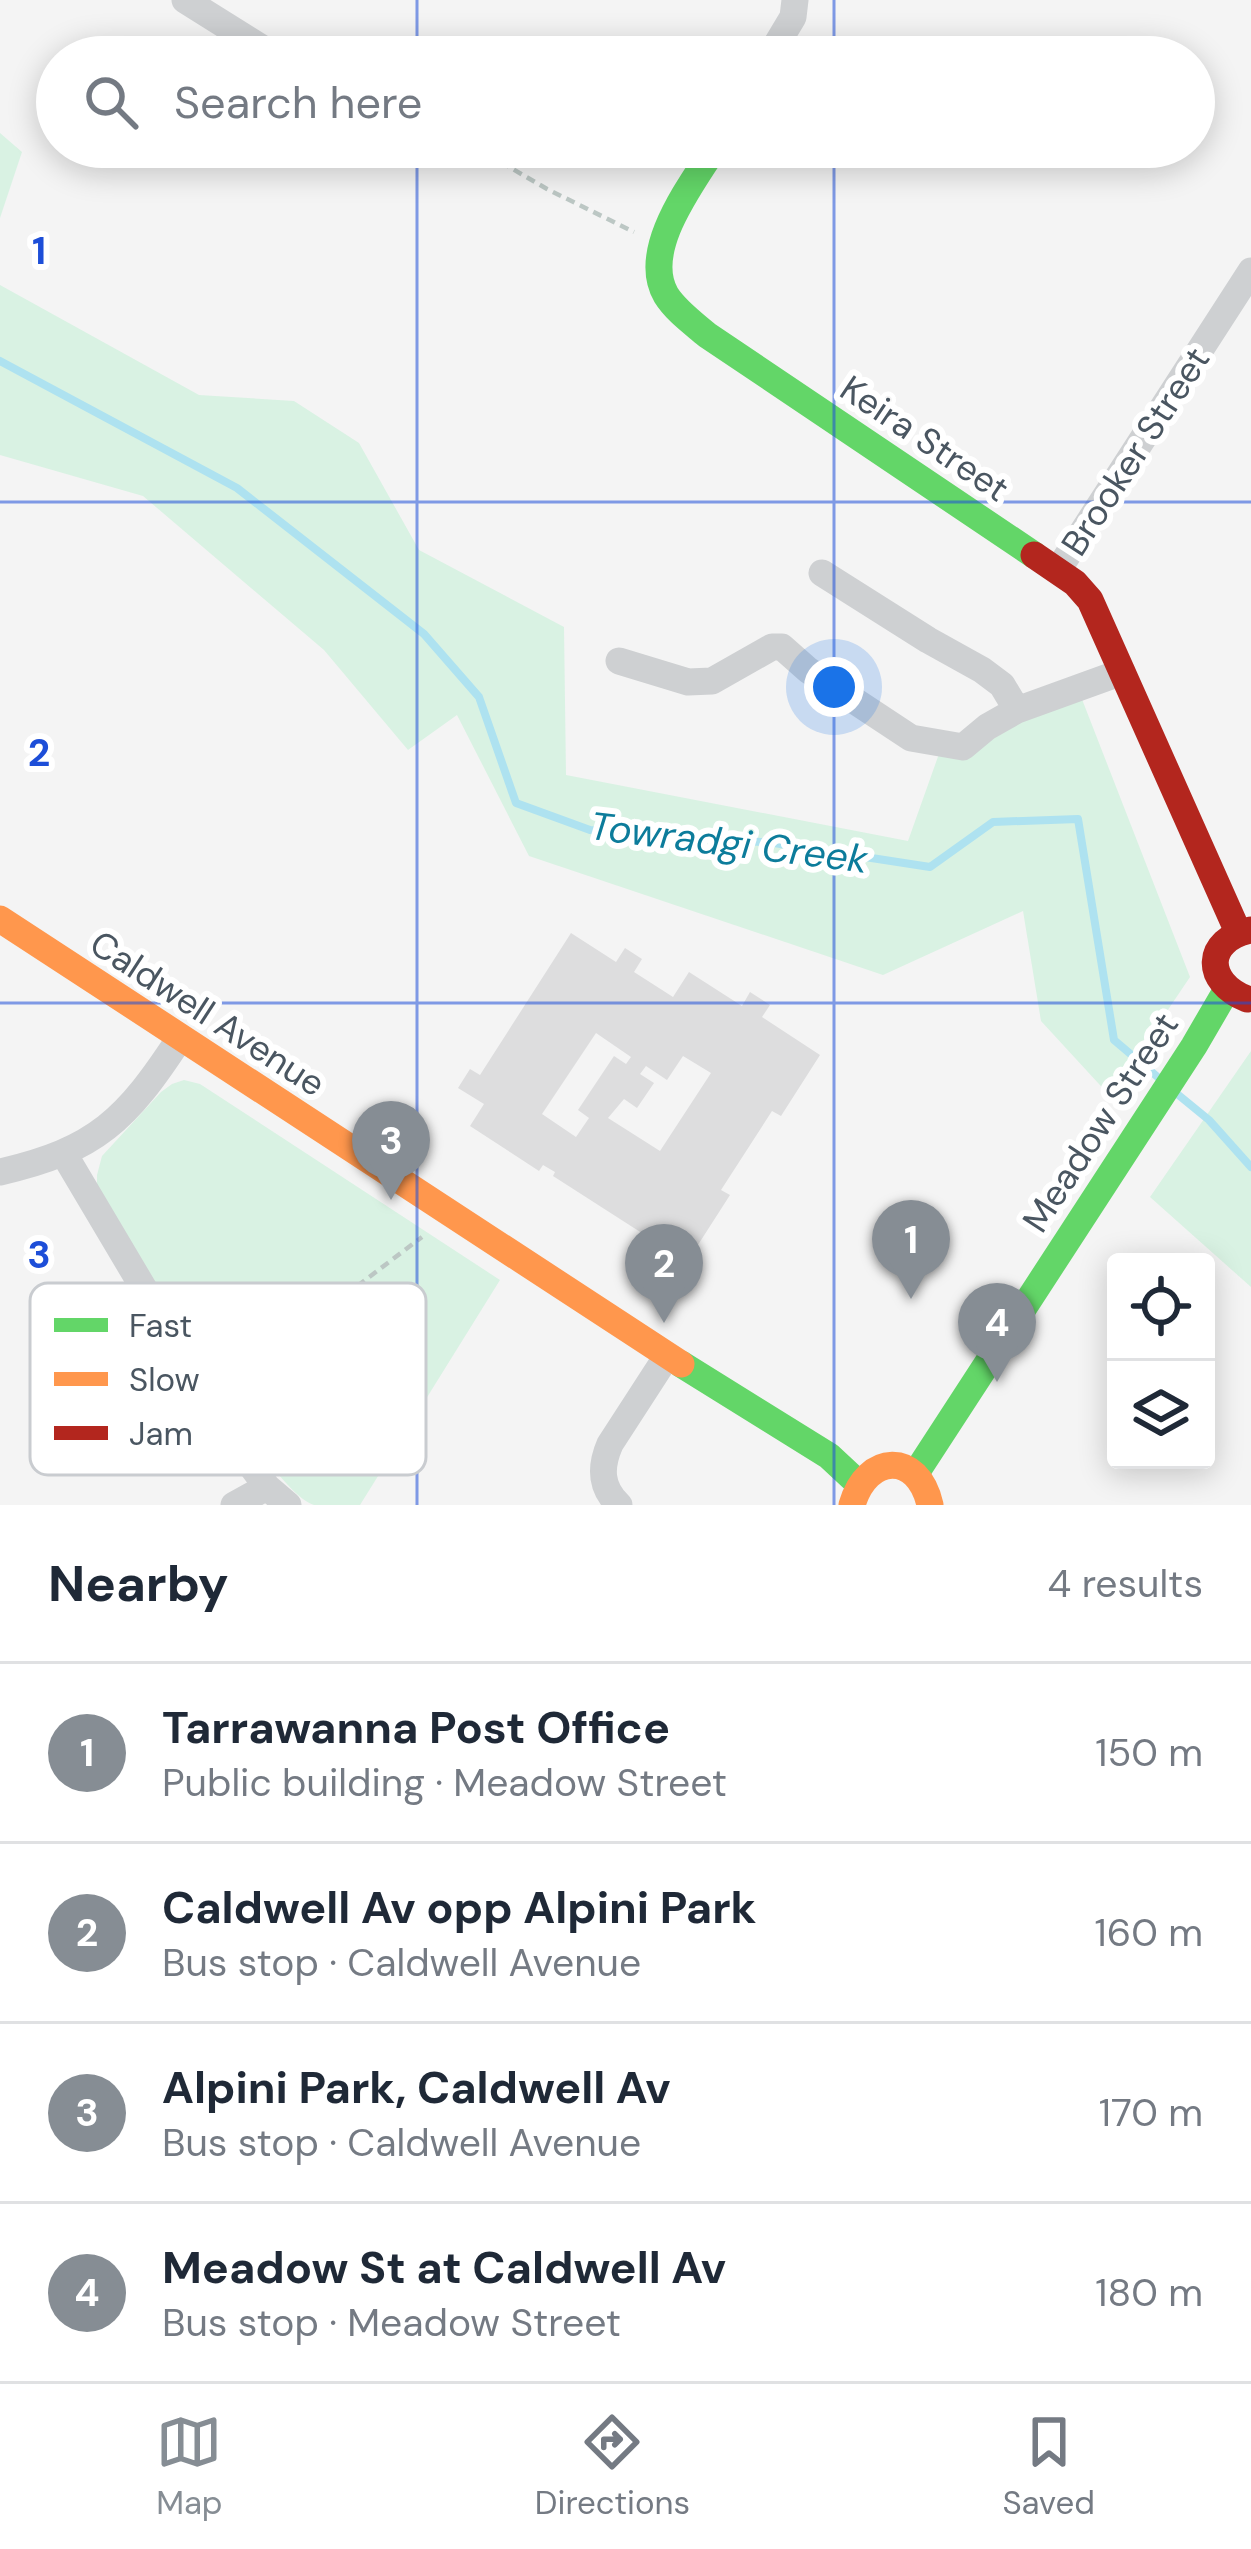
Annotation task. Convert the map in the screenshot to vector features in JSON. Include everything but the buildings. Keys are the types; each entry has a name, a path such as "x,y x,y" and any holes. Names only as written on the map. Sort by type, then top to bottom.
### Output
{"main road":[{"path":"662,245 702,168"},
{"name":"Keira Street","path":"662,245 661,285 676,308 707,335 1058,569 1090,600 1245,931"},
{"name":"Caldwell Avenue","path":"0,919 829,1456 855,1494"},
{"path":"1239,995 1219,982 1215,960 1225,940 1245,931"},
{"name":"Meadow Street","path":"916,1473 1193,1046 1239,995"},
{"path":"855,1494 872,1469 890,1464 916,1473 925,1483 930,1505"}],"street":[{"path":"185,0 242,36"},
{"path":"782,36 793,17 795,0"},
{"name":"Brooker Street","path":"1058,569 1251,271"},
{"path":"822,572 982,670 1003,686 1017,710"},
{"path":"619,662 688,682 712,681 772,647 782,647 808,670 911,738 963,747 1017,710 1122,672"},
{"path":"0,1172 64,1154 97,1137 138,1098 180,1037"},
{"path":"64,1154 140,1283"},
{"path":"619,1505 607,1490 604,1459 667,1355"},
{"path":"234,1505 278,1496"}],"path":[{"path":"512,168 662,245"},
{"path":"361,1283 414,1243"}],"green space":[{"path":"0,133 22,152 0,218"},
{"path":"0,285 199,395 294,401 359,443 419,550 564,627 566,775 908,841 940,751 1078,689 1190,977 1110,1096 1041,1021 1023,911 883,975 529,856 457,715 408,750 324,650 143,496 0,455"},
{"path":"1251,1051 1251,1287 1150,1197"},
{"path":"184,1080 200,1084 500,1280 426,1399 426,1283 153,1283 97,1188 97,1175 102,1156 172,1084"},
{"path":"280,1475 379,1475 360,1505 314,1505"}],"waterway":[{"name":"Towradgi Creek","path":"0,361 237,488 424,634 479,697 516,803 590,830 774,843 930,867 993,822 1078,819 1114,1040 1160,1079"},
{"name":"Towradgi Creek","path":"1176,1093 1209,1120 1251,1167"}],"traffic: fast":[{"path":"702,168 672,218 659,258 660,277 670,301 707,335 1034,555"},
{"path":"916,1473 1226,991"},
{"path":"681,1364 829,1456 858,1483"}],"traffic: slow":[{"path":"0,919 681,1364"},
{"path":"852,1505 869,1475 892,1465 915,1475 930,1505"}],"traffic: jam":[{"path":"1034,555 1075,583 1090,600 1238,932"},
{"path":"1247,999 1223,982 1215,962 1224,943 1251,930"}],"place":[{"name":"Alpini Park, Caldwell Av","path":"391,1200"},
{"name":"Tarrawanna Post Office","path":"911,1299"},
{"name":"Caldwell Av opp Alpini Park","path":"664,1323"},
{"name":"Meadow St at Caldwell Av","path":"997,1382"}]}
